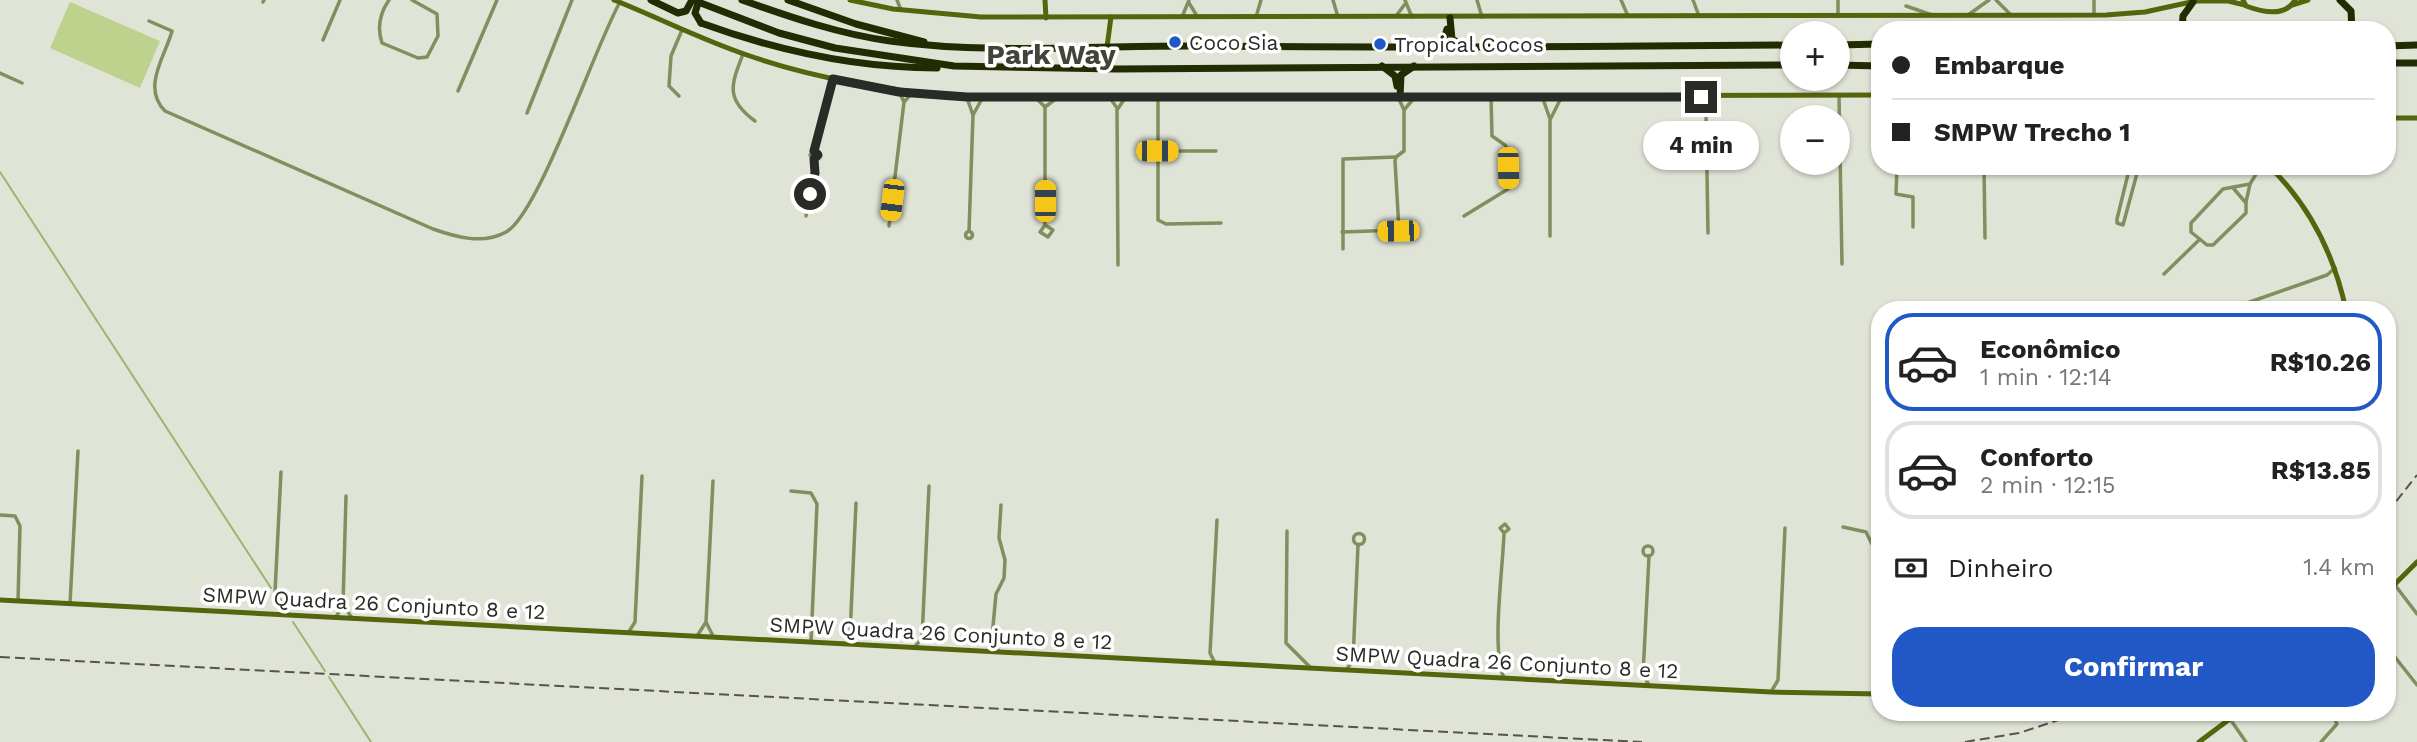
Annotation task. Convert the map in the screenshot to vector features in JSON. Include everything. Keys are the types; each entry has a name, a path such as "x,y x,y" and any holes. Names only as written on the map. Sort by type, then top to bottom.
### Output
{"highway":[{"path":"651,0 678,13 686,11 693,0 779,33 824,45 886,58 954,66"},
{"path":"699,0 695,13 701,23 769,44 858,62 920,68 1780,65"},
{"path":"742,0 840,32 930,45 995,50 1107,47 1780,45"},
{"path":"788,0 930,45"},
{"path":"2340,0 2351,11 2352,21"},
{"path":"2183,21 2183,16 2196,1"},
{"path":"1427,48 1445,37 1448,18"},
{"path":"1448,18 1451,39 1472,48"},
{"path":"1850,45 1871,44"},
{"path":"2396,46 2417,46"},
{"path":"2396,63 2417,63"},
{"path":"1398,97 1401,75 1415,65"},
{"path":"1850,65 1871,66"},
{"path":"1381,66 1396,78 1398,97"}],"street":[{"path":"323,40 340,0"},
{"path":"389,0 383,8 379,24 382,43 418,58 427,57 435,48 438,36 437,14 412,0"},
{"path":"458,91 497,0"},
{"path":"527,113 573,0"},
{"path":"850,0 901,10 981,17 1046,18 2094,15 2132,14 2196,1 2245,3 2273,12 2308,0"},
{"path":"893,9 897,0"},
{"path":"897,0 901,10"},
{"path":"1045,0 1046,18"},
{"path":"1477,0 1477,8 1482,16"},
{"path":"1616,16 1621,0"},
{"path":"1838,0 1838,16"},
{"path":"1967,15 1989,0"},
{"path":"1996,0 2011,15"},
{"path":"2094,0 2094,15"},
{"path":"149,21 172,33 156,68 158,100 164,111 433,229 484,239 507,232 531,202 617,1 743,54 833,79 912,93 967,97 1158,99 1871,95"},
{"path":"1182,17 1189,2"},
{"path":"1189,2 1197,17"},
{"path":"1256,17 1261,2"},
{"path":"1261,2 1268,17"},
{"path":"1333,2 1338,17"},
{"path":"1328,17 1333,2"},
{"path":"1396,16 1405,2"},
{"path":"1405,2 1412,17"},
{"path":"1693,3 1699,16"},
{"path":"1689,16 1693,3"},
{"path":"1906,15 1906,3 1932,15"},
{"path":"1621,6 1628,16"},
{"path":"1471,17 1477,8"},
{"path":"1107,47 1111,17"},
{"path":"679,96 669,86 669,66 682,30"},
{"path":"743,54 733,82 733,95 738,109 755,121"},
{"path":"0,73 22,83"},
{"path":"806,215 815,173 814,159 818,155 814,151 833,79"},
{"path":"889,226 904,102 899,92"},
{"path":"904,102 912,93"},
{"path":"1839,95 1842,264"},
{"path":"1542,96 1550,119 1550,236"},
{"path":"1550,119 1562,96"},
{"path":"1706,110 1711,96"},
{"path":"967,97 973,115 969,231"},
{"path":"973,115 984,97"},
{"path":"1035,97 1045,107 1045,225"},
{"path":"1343,249 1343,159 1396,157 1404,152 1404,110 1398,97"},
{"path":"1404,110 1415,97"},
{"path":"1464,216 1504,193 1508,186 1507,147 1492,135 1491,97"},
{"path":"1701,97 1706,110 1708,233"},
{"path":"1045,107 1057,98"},
{"path":"1110,98 1117,108 1118,265"},
{"path":"1117,108 1125,98"},
{"path":"1158,99 1158,220 1166,224 1221,223"},
{"path":"2396,118 2417,118"},
{"path":"1157,151 1216,151"},
{"path":"1342,232 1399,230 1396,157"},
{"path":"1897,175 1896,194 1913,197 1913,227"},
{"path":"1984,175 1985,238"},
{"path":"2127,175 2116,221 2123,225 2138,175"},
{"path":"2250,184 2222,190 2191,223 2189,229 2199,240 2213,245 2246,212 2250,184 2257,175"},
{"path":"2276,175 2305,208 2336,268 2344,301"},
{"path":"2234,189 2246,203"},
{"path":"2123,195 2132,197"},
{"path":"2164,274 2199,240"},
{"path":"2253,301 2327,275 2336,268"},
{"path":"2327,275 2338,278"},
{"path":"70,604 78,451"},
{"path":"281,472 275,587 282,606 289,614"},
{"path":"628,633 635,622 642,476"},
{"path":"697,636 706,622 713,481"},
{"path":"916,646 922,640 929,486"},
{"path":"791,491 811,493 817,504 811,642"},
{"path":"335,618 343,605 346,496"},
{"path":"854,644 850,635 856,503"},
{"path":"986,652 992,639 996,597 1004,578 1005,560 999,538 1001,505"},
{"path":"0,515 15,516 20,526 18,601"},
{"path":"1215,663 1210,653 1216,520"},
{"path":"1843,527 1866,532 1871,539"},
{"path":"1771,692 1777,680 1785,528"},
{"path":"1287,531 1286,643 1311,668"},
{"path":"1504,533 1498,623 1500,667 1504,678"},
{"path":"1348,669 1353,662 1358,545"},
{"path":"1649,556 1643,676 1649,685"},
{"path":"2396,584 2417,562"},
{"path":"2396,586 2417,614"},
{"name":"SMPW Quadra 26 Conjunto 8 e 12","path":"0,600 927,646 986,652 1784,693 1871,694"},
{"path":"343,605 352,618"},
{"path":"276,614 282,606"},
{"path":"635,622 641,633"},
{"path":"706,622 714,637"},
{"path":"844,643 850,635"},
{"path":"992,639 999,652"},
{"path":"922,640 927,646"},
{"path":"1203,662 1210,653"},
{"path":"2396,658 2417,685"},
{"path":"1353,662 1358,670"},
{"path":"1493,677 1500,667"},
{"path":"1634,684 1643,676"},
{"path":"1777,680 1784,693"},
{"path":"2199,742 2227,721"},
{"path":"2231,721 2246,742"},
{"path":"2321,742 2337,724 2336,721"}],"green space":[{"path":"70,2 160,41 140,88 50,48"}],"waterway":[{"path":"0,172 271,588"},
{"path":"293,622 325,671"},
{"path":"329,677 371,742"}],"railway":[{"path":"2396,502 2417,475"},
{"path":"0,657 1642,742"},
{"path":"1965,742 2019,733 2056,721"}],"place":[{"name":"Coco Sia","path":"1175,42"},
{"name":"Tropical Cocos","path":"1380,44"}],"district":[{"name":"Park Way","path":"1051,54"}],"route":[{"path":"810,194 815,173 814,159 818,155 814,151 833,79 899,92 967,97 1701,97"}]}
